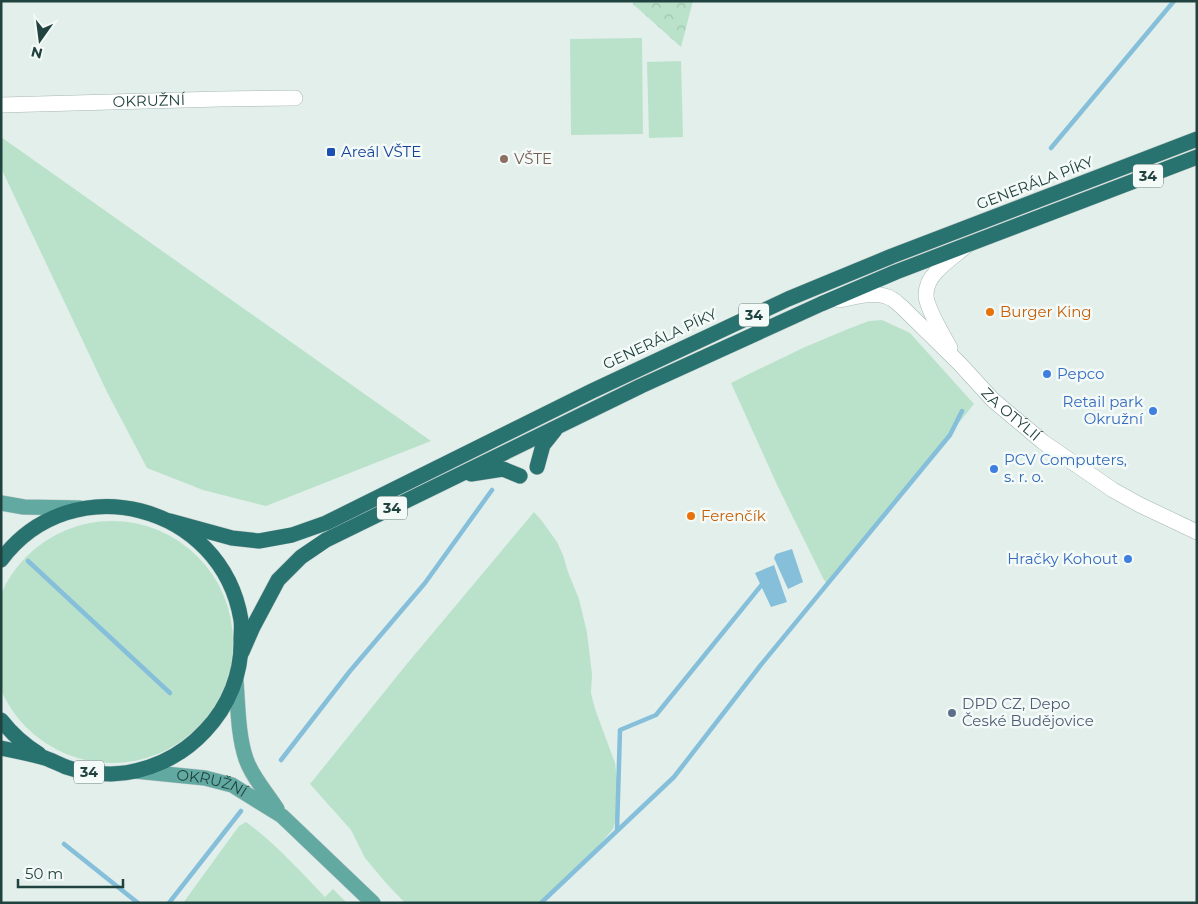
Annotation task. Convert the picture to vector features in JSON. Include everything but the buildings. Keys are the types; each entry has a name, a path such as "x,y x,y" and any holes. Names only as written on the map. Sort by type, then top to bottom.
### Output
{"highway":[{"name":"GENERÁLA PÍKY","path":"170,521 232,538 259,541 292,535 326,523 592,391 788,299 892,256 1197,139"},
{"name":"34","path":"1,748 89,772 111,774 156,765 178,754 197,740 213,723 226,703 236,681 242,652 278,580 301,557 326,540 641,386 821,304 896,272 1197,157"},
{"path":"537,467 542,445 557,427"},
{"path":"457,476 503,470 520,476"},
{"name":"34","path":"1,560 24,535 44,522 64,513 107,506 148,512 170,521 190,534 207,550 222,569 233,590 241,620 242,652"},
{"name":"34","path":"1,720 26,746 47,759"}],"main road":[{"path":"1,503 24,507 87,508"},
{"name":"OKRUŽNÍ","path":"236,681 242,741 246,760 252,773 282,816"},
{"name":"OKRUŽNÍ","path":"133,771 205,778 232,784 282,816 373,903"}],"street":[{"name":"OKRUŽNÍ","path":"1,105 295,98"},
{"name":"ZA OTÝLIÍ","path":"960,364 938,327 926,298 927,286 938,270 968,244"},
{"name":"ZA OTÝLIÍ","path":"821,304 865,295 881,295 892,299 960,364 993,400 1043,442 1113,490 1197,532"}],"green space":[{"path":"633,1 693,1 681,47 633,4"},
{"path":"642,38 643,134 571,135 570,39"},
{"path":"681,61 683,137 649,138 647,62"},
{"path":"1,137 431,441 266,506 203,490 147,468 107,392 1,168"},
{"path":"882,320 910,333 974,404 827,584 778,487 731,383 805,347 848,329 869,321"},
{"path":"534,512 557,542 579,599 587,633 592,674 591,693 615,763 618,788 616,818 613,829 596,849 539,903 405,903 365,858 351,830 310,784 406,665"},
{"path":"100,521 124,521 147,526 169,535 198,556 213,575 224,596 231,618 233,642 231,666 224,688 213,709 198,728 169,749 147,758 124,763 100,763 77,758 55,749 35,736 18,719 5,699 -4,677 -9,654 -9,630 -4,607 5,585 18,565 35,548 55,535 77,526"},
{"path":"246,822 277,848 325,897 333,889 347,903 183,903 239,826"}],"water":[{"path":"792,549 803,582 788,589 774,558 776,554"},
{"path":"774,565 787,602 771,607 755,573"}],"waterway":[{"path":"1051,148 1174,1"},
{"path":"541,903 674,777 760,666 950,435 962,411"},
{"path":"281,760 350,671 425,583 492,490"},
{"path":"28,561 170,693"},
{"path":"617,830 620,730 656,715 764,582"},
{"path":"169,903 241,811"},
{"path":"64,844 138,903"}],"place":[{"name":"Areál VŠTE","path":"331,152"},
{"name":"VŠTE","path":"504,159"},
{"name":"Burger King","path":"990,312"},
{"name":"Pepco","path":"1047,374"},
{"name":"Retail park Okružní","path":"1153,411"},
{"name":"PCV Computers, s. r. o.","path":"994,469"},
{"name":"Ferenčík","path":"691,516"},
{"name":"Hračky Kohout","path":"1128,559"},
{"name":"DPD CZ, Depo České Budějovice","path":"952,713"}]}
